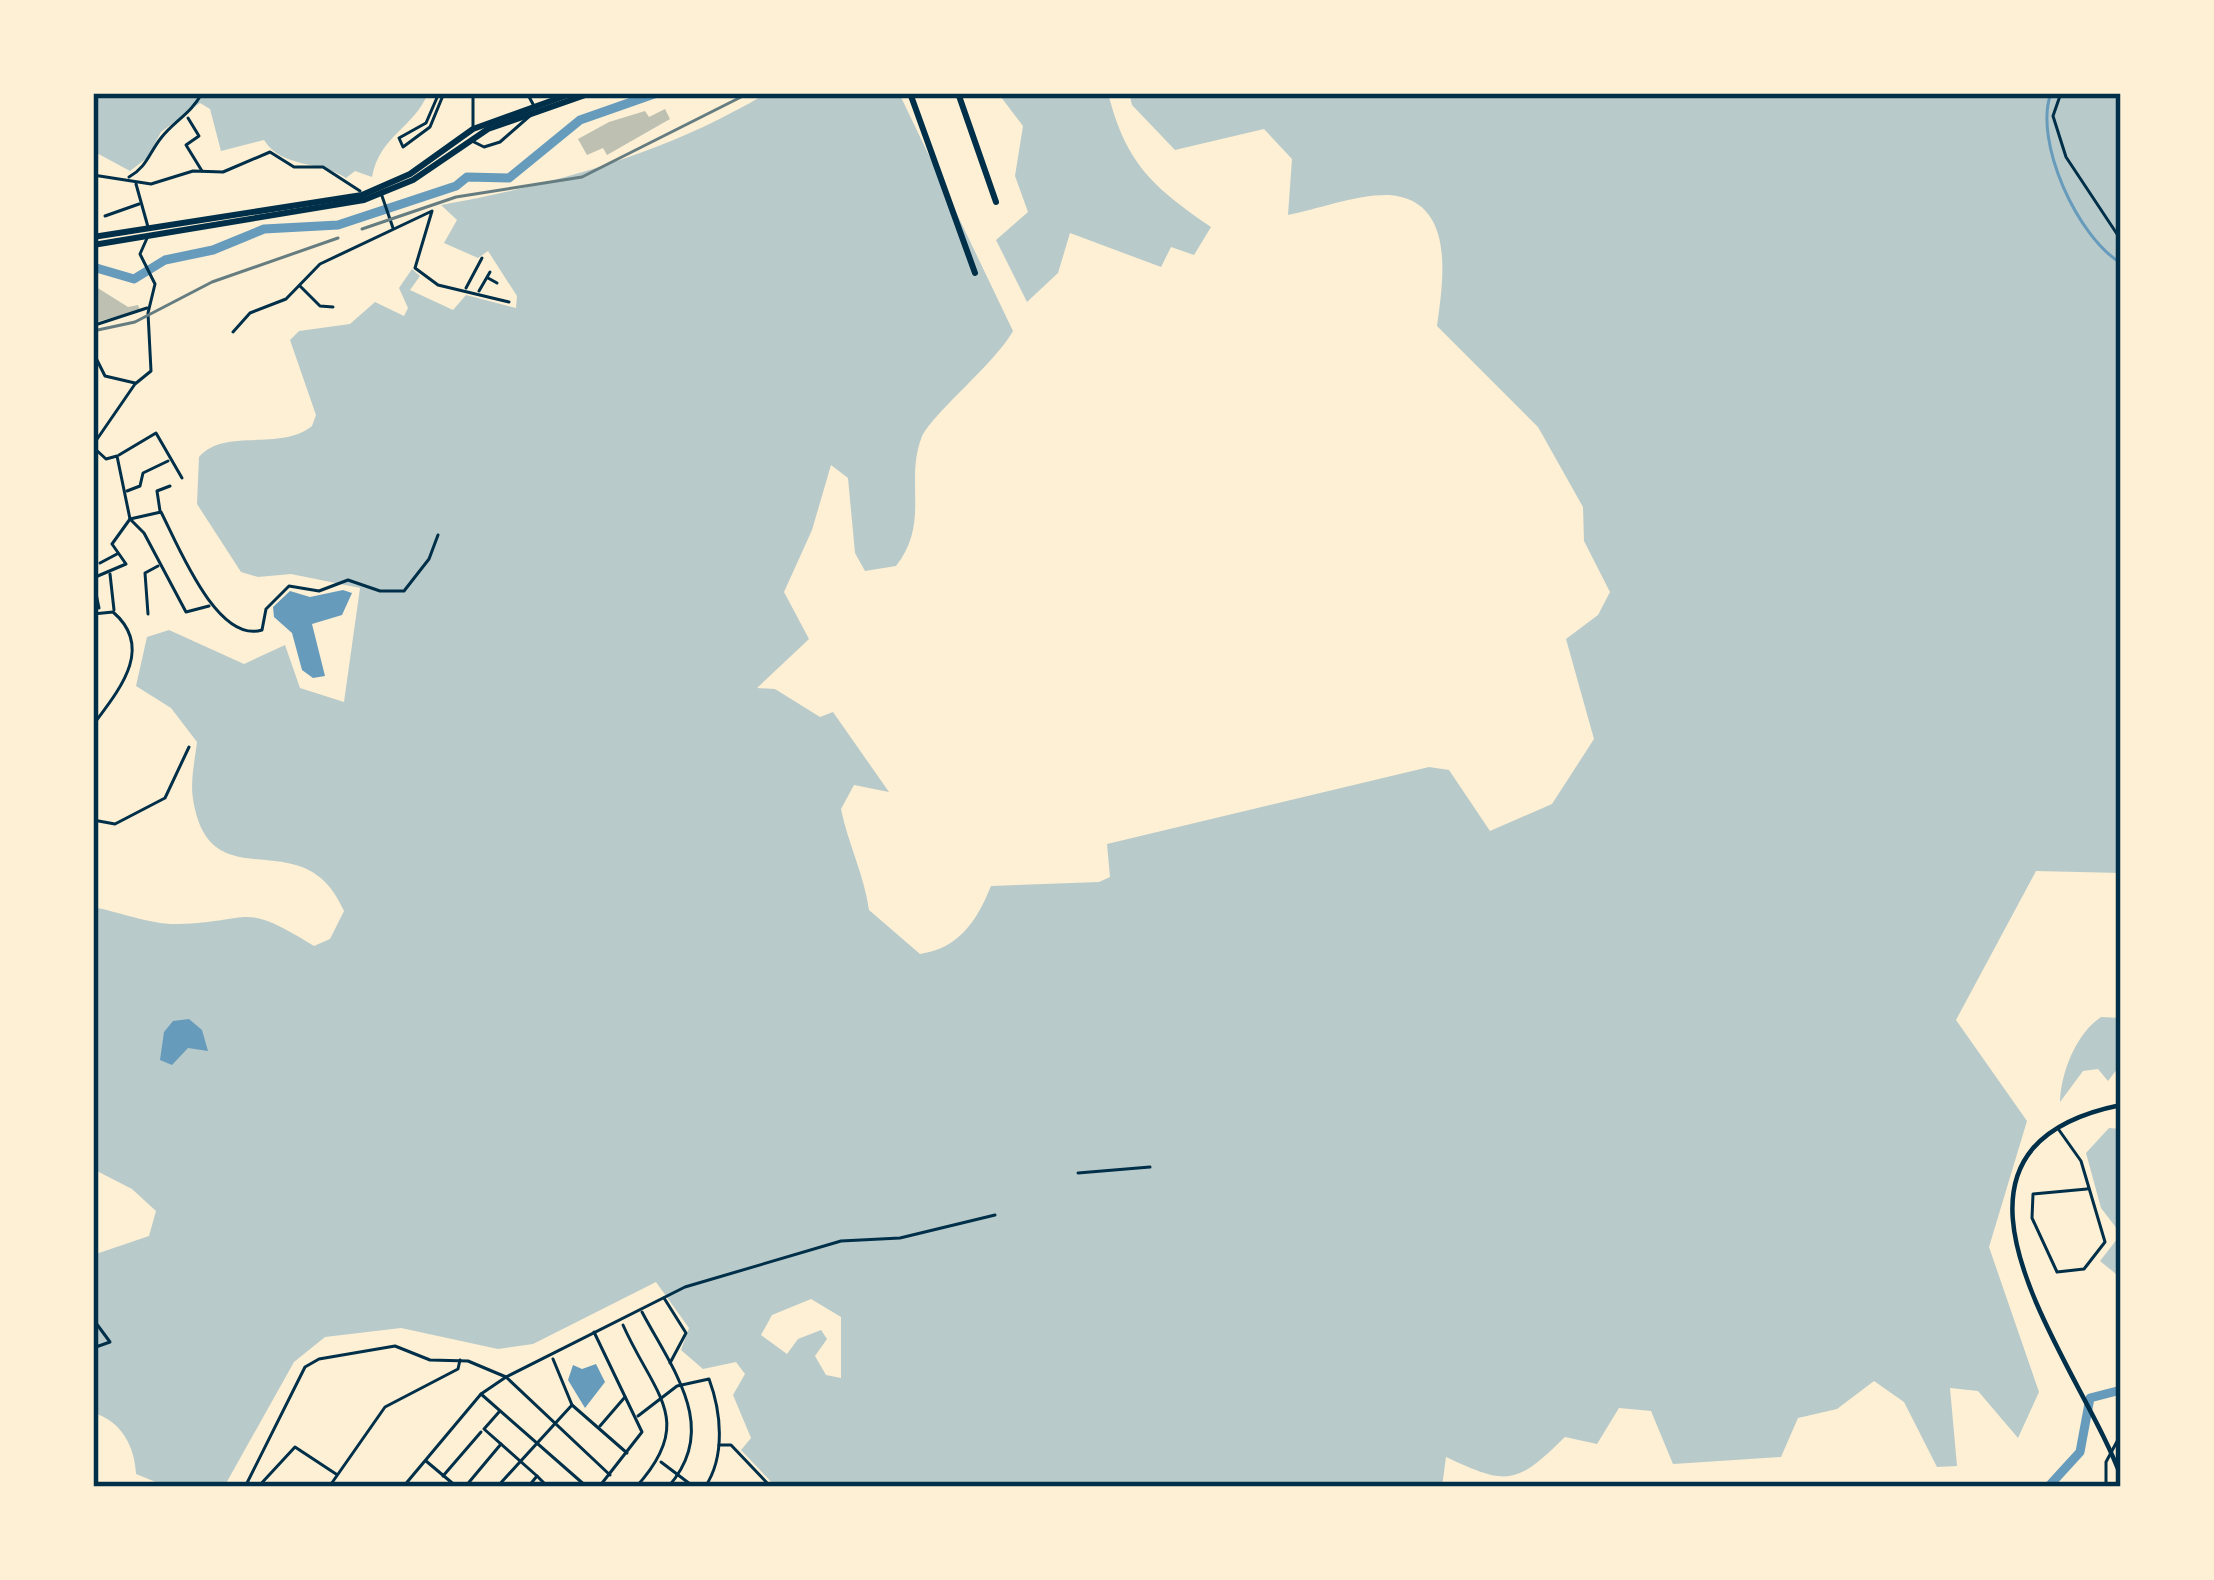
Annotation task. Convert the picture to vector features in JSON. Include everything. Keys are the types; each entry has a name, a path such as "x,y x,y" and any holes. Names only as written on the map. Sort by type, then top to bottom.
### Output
{"highway":[{"path":"93,241 363,198 381,192 472,134 573,93"},
{"path":"533,109 591,93"},
{"path":"910,93 975,273"},
{"path":"958,93 996,202"}],"main road":[{"path":"2121,1105 2089,1113 2058,1129 2025,1166 2011,1228 2025,1281 2121,1477"}],"street":[{"path":"127,178 187,117 202,93"},
{"path":"441,93 430,127 403,147 399,138 426,123 441,93"},
{"path":"473,93 476,146 492,146 533,119 526,93"},
{"path":"2061,93 2054,116 2066,158 2121,240"},
{"path":"187,117 199,136 186,146 202,172"},
{"path":"93,176 151,184 223,172 270,152 294,167 323,167 363,198"},
{"path":"136,182 148,231 140,254 155,284 148,308 151,371 136,384 93,446 106,459 156,433 182,478"},
{"path":"381,192 394,228"},
{"path":"105,216 141,203"},
{"path":"233,332 250,313 278,304 320,264 432,212 415,268 438,285 509,302"},
{"path":"464,291 482,258"},
{"path":"479,292 488,274 497,283"},
{"path":"299,284 320,306 333,307"},
{"path":"98,324 148,308"},
{"path":"96,358 105,376 124,376 136,384"},
{"path":"117,456 130,519 186,613 211,605"},
{"path":"124,491 136,490 143,473 170,460"},
{"path":"170,486 158,491 161,512 211,605 246,634 262,629 266,609 289,586 319,591 348,580 380,591 404,591 429,559 438,535"},
{"path":"93,724 131,671 132,648 127,625 112,612 96,612 93,578 126,564 113,540 130,519 161,512"},
{"path":"100,563 119,553"},
{"path":"148,614 146,573 159,566"},
{"path":"109,572 114,610"},
{"path":"93,820 107,827 140,815 165,798 189,747"},
{"path":"2058,1129 2081,1161 2105,1242 2084,1269 2057,1272 2032,1218 2033,1194 2086,1189"},
{"path":"1078,1173 1150,1166"},
{"path":"403,1487 482,1394 553,1358 593,1330 622,1322 664,1297 841,1241 899,1238 995,1215"},
{"path":"664,1297 686,1333 670,1364"},
{"path":"641,1310 681,1385 695,1430 677,1477 668,1487"},
{"path":"93,1319 110,1342 93,1348"},
{"path":"622,1322 660,1399 669,1444 636,1487"},
{"path":"593,1330 643,1432 599,1487"},
{"path":"245,1487 305,1367 319,1359 395,1346 430,1360 460,1360 506,1378 610,1475"},
{"path":"553,1358 572,1405 629,1454"},
{"path":"329,1487 385,1407 440,1382 458,1369 460,1360"},
{"path":"638,1416 681,1385 709,1378 718,1405 718,1445 705,1487"},
{"path":"482,1394 587,1487"},
{"path":"599,1428 627,1395"},
{"path":"497,1487 572,1405"},
{"path":"443,1476 500,1410"},
{"path":"484,1429 548,1487"},
{"path":"2106,1487 2106,1462 2121,1434"},
{"path":"465,1487 501,1444"},
{"path":"718,1445 731,1445 771,1487"},
{"path":"258,1487 295,1447 337,1475"},
{"path":"425,1461 457,1487"},
{"path":"659,1461 694,1487"},
{"path":"528,1487 537,1476"},
{"path":"409,1480 416,1487"}],"shaded area":[{"path":"93,93 428,93 382,151 372,177 355,171 346,178 281,156 264,140 221,151 210,109 200,103 161,132 147,158 130,171 93,151"},
{"path":"767,93 899,93 1013,331 921,439 915,519 896,566 865,571 855,553 848,478 831,465 812,530 784,592 809,639 757,688 775,689 820,717 833,712 889,792 854,785 841,809 869,910 920,954 956,939 980,910 991,886 1099,882 1110,877 1107,844 1429,767 1449,770 1490,831 1552,804 1594,739 1566,639 1598,615 1610,592 1584,541 1583,507 1538,427 1437,326 1441,246 1426,211 1411,200 1377,195 1288,215 1292,159 1264,129 1175,150 1132,105 1129,93 2121,93 2121,873 2036,871 1956,1020 2027,1121 1989,1247 2039,1392 2018,1438 1978,1391 1950,1388 1957,1466 1937,1467 1904,1402 1874,1381 1837,1409 1798,1418 1781,1457 1673,1464 1651,1411 1619,1408 1597,1444 1565,1437 1534,1464 1510,1476 1484,1473 1446,1457 1442,1487 776,1487 741,1450 751,1438 733,1395 745,1374 736,1362 703,1369 681,1350 689,1328 656,1282 533,1344 498,1349 401,1328 325,1337 294,1362 224,1487 168,1487 136,1474 125,1436 93,1413 93,1255 149,1236 156,1211 132,1189 93,1169 93,907 168,924 258,918 314,946 330,939 344,911 326,883 306,868 218,848 203,831 193,799 197,742 171,708 136,686 147,637 169,630 244,664 285,645 300,688 344,702 360,588 291,574 258,577 241,572 197,504 199,457 223,443 284,438 312,426 316,415 290,340 299,331 350,324 375,302 404,316 408,308 399,288 412,269 420,276 410,290 453,310 466,295 516,308 517,296 488,251 478,258 444,243 457,220 441,205 610,164","holes":["811,1299 841,1317 841,1378 826,1375 815,1356 827,1339 821,1330 798,1339 787,1354 761,1335 772,1315"]},
{"path":"998,93 1108,93 1124,138 1144,172 1211,227 1194,255 1171,247 1161,267 1070,233 1058,273 1027,302 996,240 1028,212 1015,176 1023,126"},
{"path":"2101,1017 2121,1018 2121,1064 2108,1081 2098,1069 2083,1071 2060,1102 2071,1055"},
{"path":"2109,1128 2121,1129 2121,1234 2101,1208 2086,1153"},
{"path":"2121,1234 2121,1278 2100,1261"}],"water":[{"path":"343,590 352,593 342,615 312,624 325,676 313,678 302,670 292,633 274,617 273,607 290,591 310,597"},
{"path":"189,1019 202,1030 208,1051 188,1048 172,1065 160,1060 164,1032 173,1021"},
{"path":"596,1364 605,1382 585,1408 568,1380 573,1365 582,1369"}],"building":[{"path":"665,109 670,119 607,155 603,148 587,155 578,139 609,122 645,111 649,117"},
{"path":"93,285 128,307 138,305 140,310 93,323"}],"waterway":[{"path":"93,267 134,279 165,260 213,250 264,229 338,225 456,186 467,177 509,178 580,120 657,93"},
{"path":"2051,93 2048,136 2063,187 2089,233 2121,263"},
{"path":"2048,1487 2080,1452 2090,1398 2121,1390"}],"railway":[{"path":"362,229 456,197 582,177 749,93"},
{"path":"93,331 135,322 212,282 338,238"}]}
